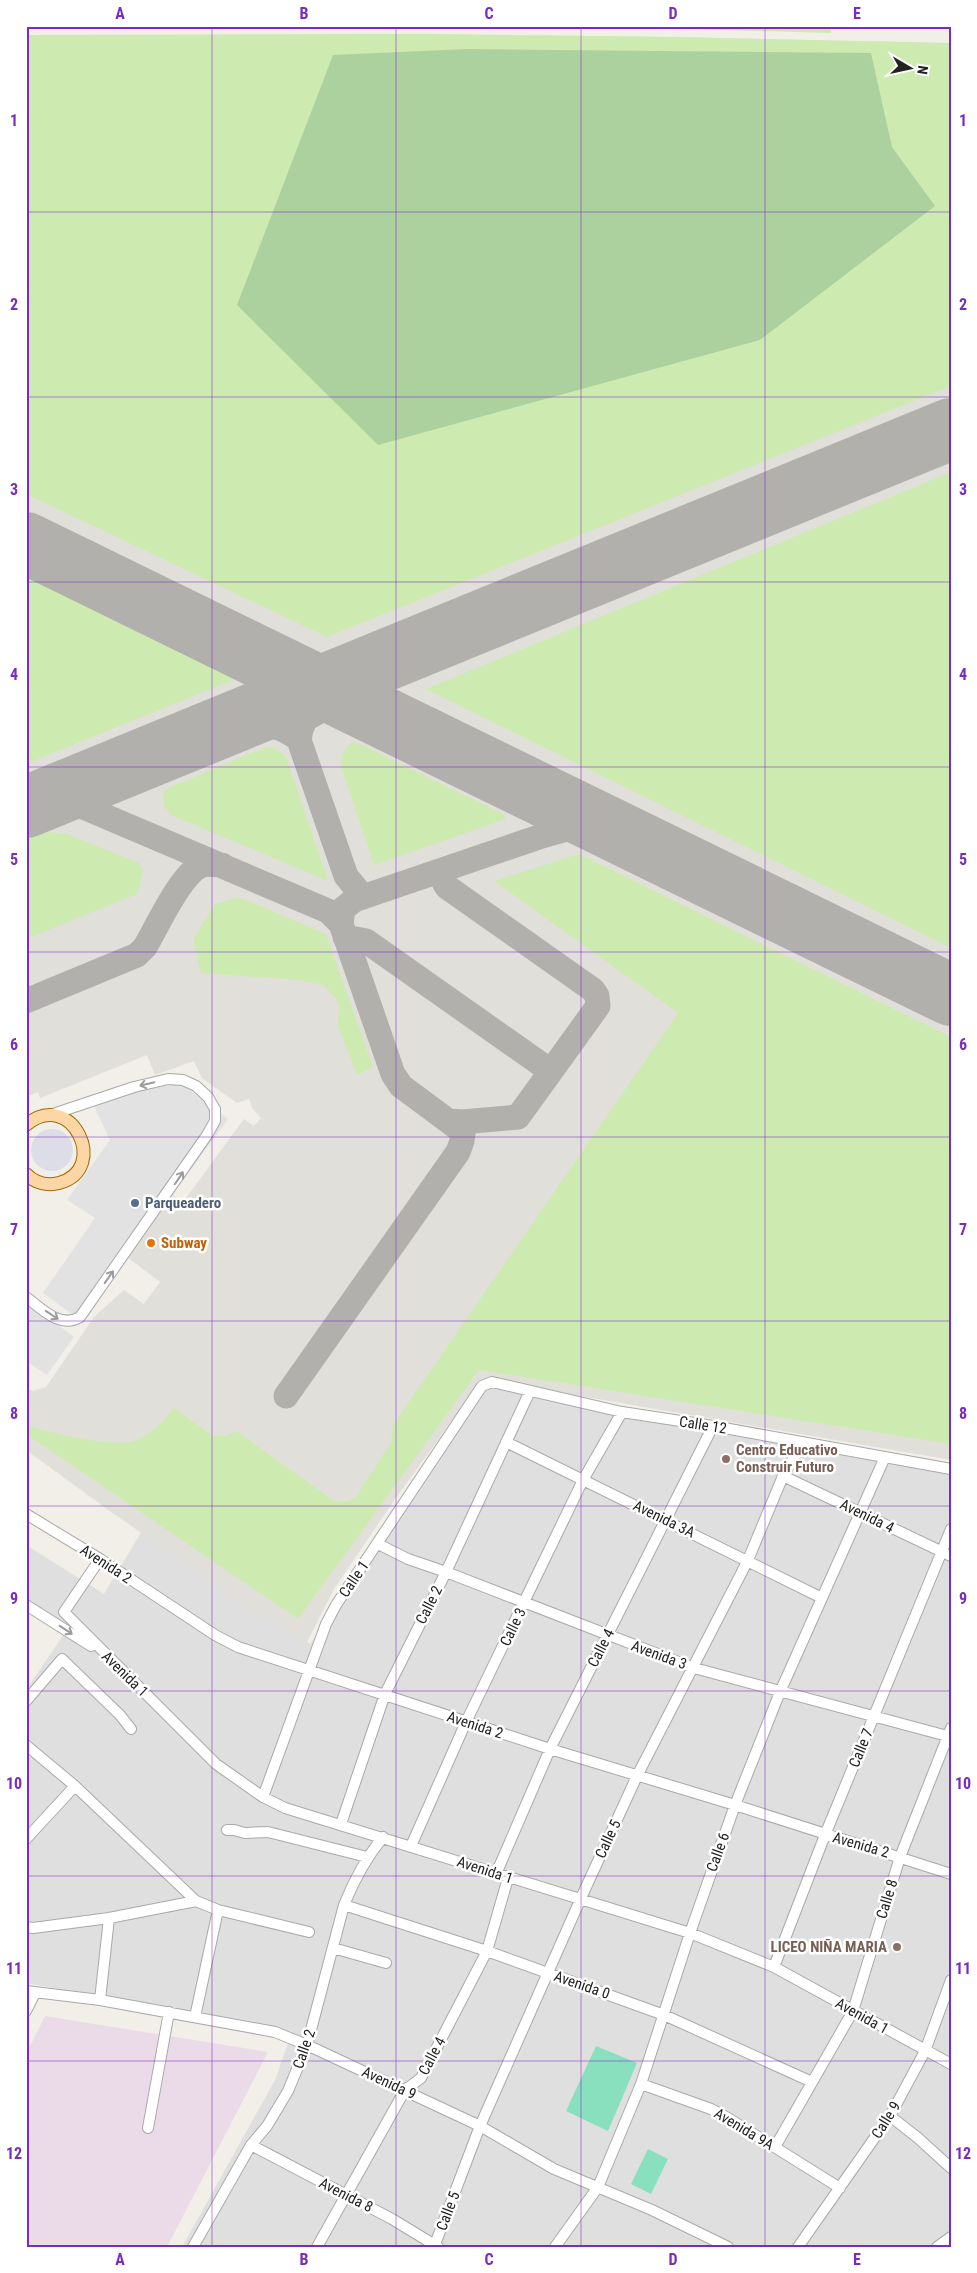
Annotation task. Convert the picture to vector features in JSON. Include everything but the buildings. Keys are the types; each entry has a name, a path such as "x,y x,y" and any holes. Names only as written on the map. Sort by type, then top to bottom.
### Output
{"main road":[{"path":"26,1174 43,1184 57,1184 76,1172 82,1160 84,1145 79,1132 69,1121 49,1115 41,1116 27,1124"}],"street":[{"path":"26,1297 59,1320 71,1321 80,1317 182,1173 212,1127 216,1114 213,1104 204,1091 190,1082 175,1079 134,1087 49,1115"},
{"name":"Calle 12","path":"487,1383 492,1382 622,1412 713,1426 951,1469"},
{"name":"Calle 1","path":"263,1796 326,1624 336,1605 482,1386 487,1383"},
{"name":"Calle 2","path":"341,1824 384,1694 446,1572 530,1391"},
{"name":"Calle 3","path":"411,1846 466,1722 583,1480 622,1412"},
{"name":"Calle 4","path":"496,1874 550,1750 713,1426"},
{"name":"Avenida 3A","path":"506,1442 822,1598"},
{"name":"Calle 5","path":"436,2246 480,2126 581,1898 637,1776 748,1560 783,1476 803,1442"},
{"name":"Calle 6","path":"555,2247 598,2187 641,2084 690,1933 735,1805 780,1692 885,1457"},
{"name":"Avenida 4","path":"783,1476 946,1554"},
{"name":"Avenida 2","path":"26,1514 100,1559 215,1635 246,1650 308,1672 384,1694 550,1750 735,1805 825,1835 900,1856 951,1874"},
{"name":"Calle 7","path":"774,1967 873,1717 946,1554 951,1529"},
{"name":"Avenida 3","path":"378,1544 408,1559 694,1668 873,1717 950,1734"},
{"name":"Avenida 1","path":"100,1559 64,1612 105,1656 122,1670 216,1764 263,1796 285,1808 690,1933 774,1967 951,2064"},
{"path":"26,1605 105,1656"},
{"path":"26,1701 62,1659 120,1715 131,1729"},
{"name":"Calle 8","path":"775,2147 853,2011 900,1856 950,1734"},
{"path":"26,1745 75,1786 196,1901 218,1910 309,1932"},
{"path":"26,1838 75,1786"},
{"path":"227,1830 245,1833 268,1832 367,1857"},
{"name":"Calle 2","path":"193,2247 251,2145 267,2126 288,2091 307,2045 344,1905 367,1857 383,1837"},
{"name":"Calle 4","path":"317,2247 347,2196 404,2090 421,2078 486,1950 508,1878"},
{"path":"26,1927 33,1928 109,1918 196,1901"},
{"name":"Avenida 0","path":"344,1905 486,1950 664,2014 812,2082"},
{"path":"195,2016 218,1910"},
{"path":"100,2000 109,1918"},
{"path":"333,1948 386,1963"},
{"name":"Calle 9","path":"798,2247 890,2116 925,2051 951,1980"},
{"path":"26,2011 30,1992"},
{"name":"Avenida 9","path":"30,1992 100,2000 275,2032 307,2045 480,2126 554,2169 598,2187 728,2247"},
{"path":"148,2128 169,2012"},
{"name":"Avenida 9A","path":"641,2084 710,2109 840,2188"},
{"path":"890,2116 951,2168"},
{"name":"Avenida 8","path":"251,2145 392,2219 436,2246"},
{"path":"937,2247 951,2237"}],"shaded area":[{"path":"416,34 951,43 951,1460 482,1379 393,1502 334,1589 307,1642 252,1610 26,1450 26,1387 32,1391 46,1387 94,1317 124,1290 144,1304 160,1282 127,1257 173,1195 183,1202 244,1119 254,1126 261,1118 252,1108 249,1099 237,1103 202,1078 194,1061 155,1075 147,1055 40,1098 38,1092 26,1097 26,35"},
{"name":"Parqueadero","path":"181,1084 228,1119 80,1320 43,1293 95,1218 67,1200 110,1140 94,1106 141,1089"},
{"path":"52,1129 67,1135 73,1150 67,1165 52,1171 37,1165 31,1150 37,1135"},
{"path":"26,1301 74,1337 47,1375 26,1361"},
{"path":"489,1386 951,1463 951,2247 182,2247 275,2080 292,2032 26,1983 26,1690 64,1634 26,1610 26,1545 104,1594 142,1531 310,1644"},
{"path":"45,2016 268,2052 167,2247 26,2247 26,2054"}],"green space":[{"path":"421,26 641,26 641,28"},
{"path":"687,26 832,26 831,33 687,29"},
{"path":"416,34 951,43 951,386 327,637 26,494 26,35"},
{"path":"467,49 871,53 892,147 935,206 760,340 378,445 237,305 333,55"},
{"path":"951,472 951,948 426,689"},
{"path":"26,572 245,675 26,764"},
{"path":"352,742 364,746 503,814 506,819 374,865 341,766 343,753"},
{"path":"265,747 275,748 286,757 328,881 171,815 164,806 163,794 166,789"},
{"path":"42,832 64,833 139,863 143,872 137,894 26,939 26,839"},
{"path":"579,854 951,1037 951,1444 479,1370 298,1619 26,1434 26,1426 82,1439 126,1442 136,1440 148,1434 174,1408 213,1436 226,1436 236,1431 334,1501 345,1502 355,1498 391,1442 393,1425 678,1013 494,881"},
{"path":"235,898 244,899 326,934 373,1067 357,1075 337,1023 340,1010 336,999 324,985 297,980 201,973 193,939 215,904"},
{"path":"596,2046 637,2063 608,2131 566,2111"},
{"path":"648,2149 668,2159 651,2194 631,2184"}],"taxiway":[{"path":"246,650 263,660 274,671 299,740"},
{"path":"356,672 328,693 312,709 301,729 299,740 346,876 363,897"},
{"path":"311,716 334,706 346,704 358,706"},
{"path":"236,721 277,727 299,740"},
{"path":"90,782 83,789 82,797 94,811"},
{"path":"542,836 552,823 553,818 553,809 549,798"},
{"path":"46,799 81,806 328,911 341,924 393,1074 401,1086 463,1132 458,1152 286,1396"},
{"path":"341,924 343,909 354,900 542,836 595,821"},
{"path":"26,1001 137,955 145,947 186,878 202,865 222,865"},
{"path":"449,1121 462,1122 518,1117 598,1006 597,996 593,990 447,887 444,882 444,876 451,867"},
{"path":"345,937 366,941 542,1065 546,1071 546,1078"}],"runway":[{"path":"26,807 951,429"},
{"path":"26,543 951,995"}],"place":[{"name":"Parqueadero","path":"135,1203"},
{"name":"Subway","path":"151,1243"},
{"name":"Centro Educativo Construir Futuro","path":"726,1459"},
{"name":"LICEO NIÑA MARIA","path":"897,1947"}]}
